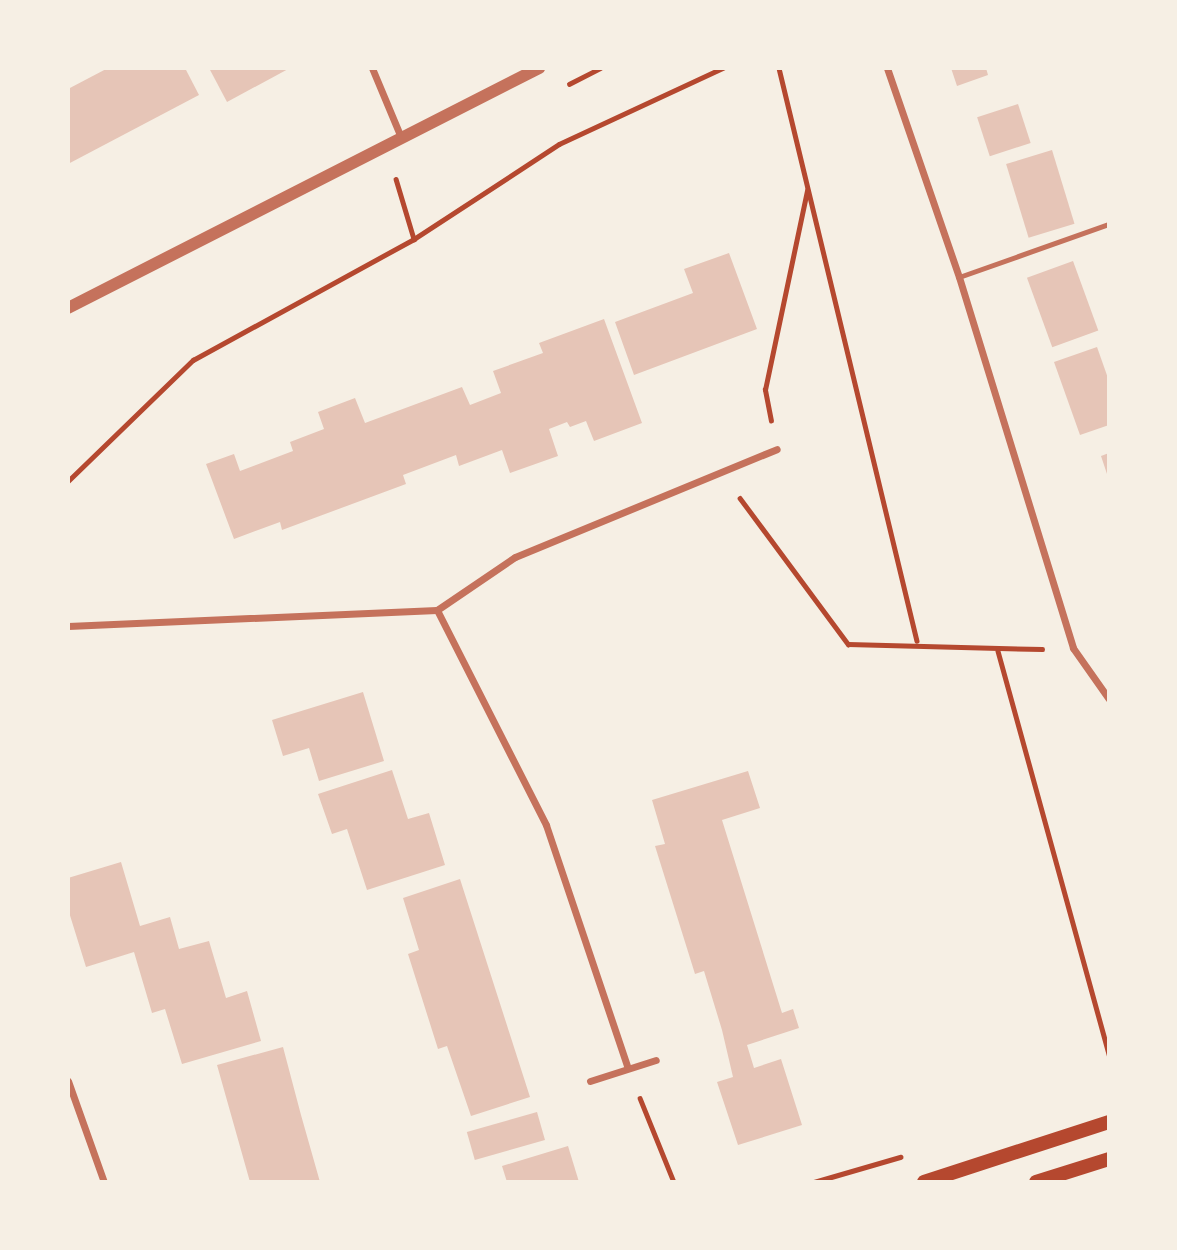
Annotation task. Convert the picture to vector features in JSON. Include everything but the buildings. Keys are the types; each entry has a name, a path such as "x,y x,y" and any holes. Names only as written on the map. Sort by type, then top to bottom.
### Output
{"main road":[{"path":"924,1182 1109,1122"},
{"path":"1036,1182 1109,1159"}],"street":[{"path":"372,68 400,135"},
{"path":"68,308 400,135 539,68"},
{"path":"887,68 959,277 1073,648 1109,698"},
{"path":"68,626 437,610 515,556 777,449"},
{"path":"437,610 546,825 628,1068"},
{"path":"590,1081 656,1060"},
{"path":"68,1081 104,1182"}],"lane":[{"path":"959,277 1109,224"}],"path":[{"path":"68,481 193,360 414,239 559,144 723,68"},
{"path":"779,68 917,641"},
{"path":"394,171 414,239"},
{"path":"777,449 765,390 808,187"},
{"path":"720,472 848,644 917,641 998,651 1073,648"},
{"path":"998,651 1109,1055"},
{"path":"628,1068 674,1182"}]}
